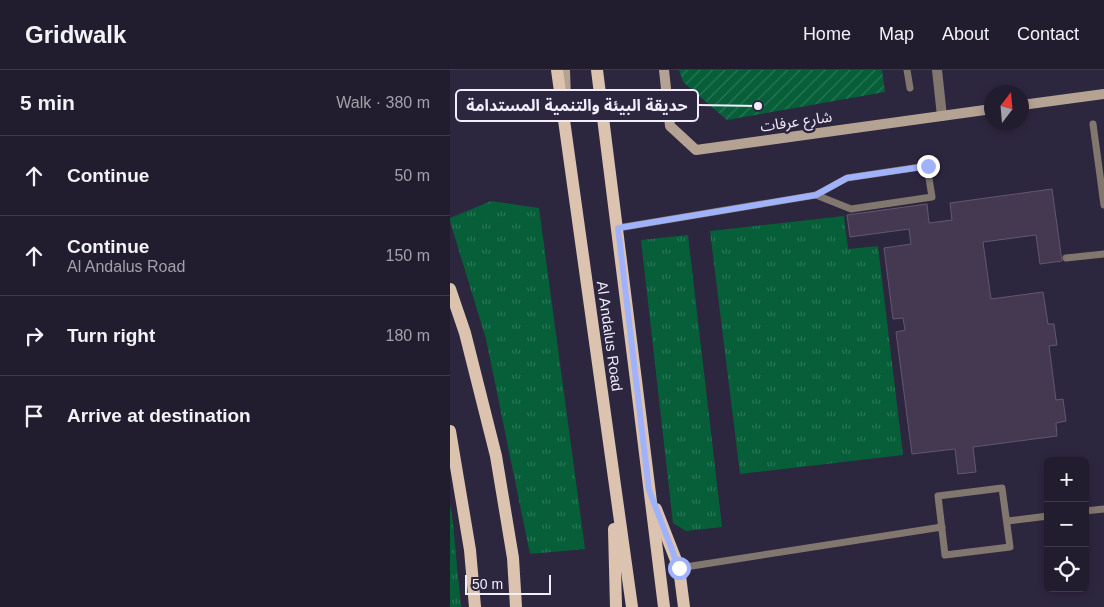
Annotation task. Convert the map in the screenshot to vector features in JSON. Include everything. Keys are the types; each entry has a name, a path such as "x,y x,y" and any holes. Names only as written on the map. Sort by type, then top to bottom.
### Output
{"main road":[{"name":"Al Andalus Road","path":"557,70 632,607"},
{"name":"Al Andalus Road","path":"597,70 664,607"},
{"path":"450,289 465,332 496,456 513,558 516,607"},
{"path":"450,431 470,550 475,607"},
{"path":"613,472 616,607"},
{"path":"649,490 679,568 684,607"}],"street":[{"path":"564,70 570,164"},
{"name":"شارع عرفات","path":"664,70 670,126 696,150 984,110"},
{"path":"937,70 942,116"},
{"path":"1029,104 1104,94"}],"lane":[{"path":"907,70 910,88"},
{"path":"1093,124 1104,206"},
{"path":"618,228 816,195 847,178 928,166 932,197 851,208 816,195"},
{"path":"1066,258 1104,254"},
{"path":"1002,488 1006,521 1010,547 946,555 938,496 1002,488"},
{"path":"1089,511 1104,509"},
{"path":"1006,521 1044,516"},
{"path":"679,568 942,527"}],"green space":[{"path":"679,70 882,70 885,92 727,120 683,82"},
{"path":"491,201 539,208 585,549 530,554 486,339 450,221 450,218"},
{"path":"844,216 848,249 878,246 903,455 740,474 710,231"},
{"path":"688,235 722,527 686,531 673,523 641,240"},
{"path":"450,505 452,514 461,607 450,607"}],"building":[{"path":"1052,189 1062,261 1040,264 1036,235 983,242 991,299 1043,292 1048,324 1054,324 1057,345 1049,346 1056,400 1063,399 1066,421 1056,423 1057,436 973,447 976,472 958,474 955,449 912,454 896,332 905,330 903,318 893,319 884,248 911,244 909,229 850,237 847,215 927,204 929,223 952,220 950,203"}],"place":[{"name":"حديقة البيئة والتنمية المستدامة","path":"758,106"}],"route":[{"path":"679,568 649,490 618,228 816,195 847,178 928,166"}]}
